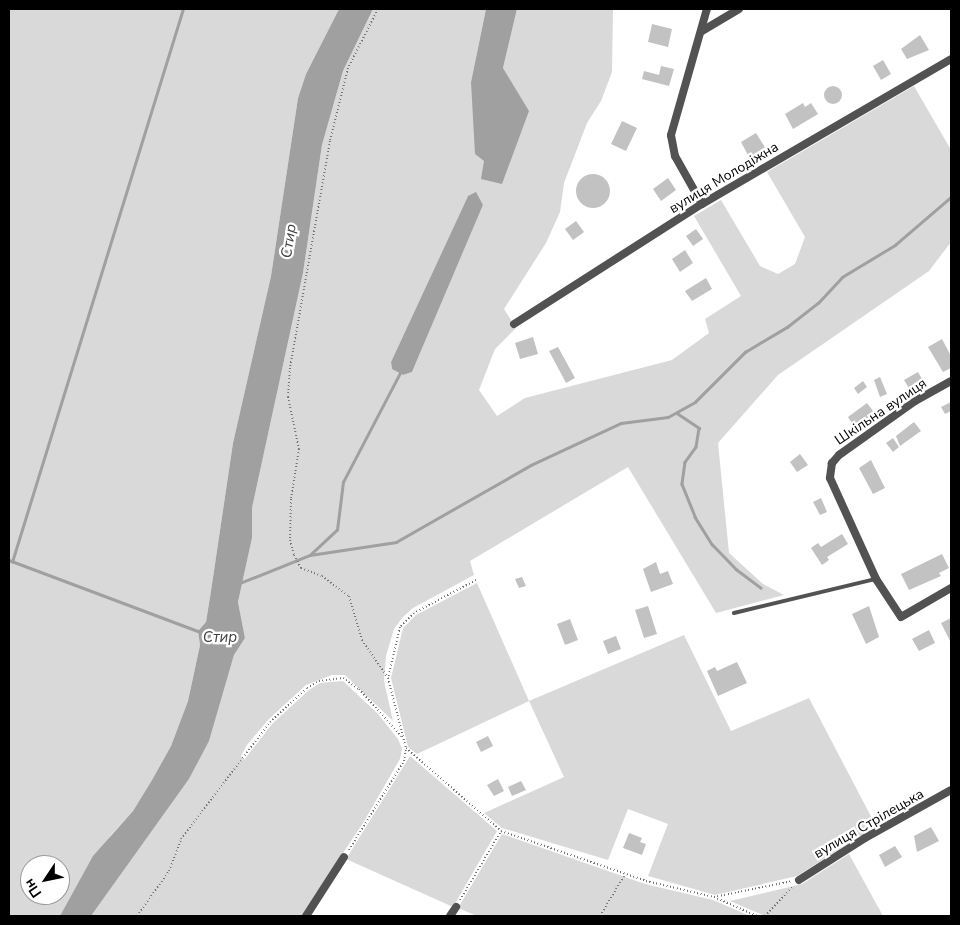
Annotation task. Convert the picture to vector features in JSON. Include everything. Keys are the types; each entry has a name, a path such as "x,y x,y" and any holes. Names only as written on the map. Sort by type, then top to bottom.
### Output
{"street":[{"path":"702,204 675,156 671,135 707,9"},
{"path":"702,31 739,9"},
{"name":"вулиця Молодіжна","path":"514,324 702,204 951,59"},
{"name":"Шкільна вулиця","path":"876,579 833,488 830,478 832,463 915,401 951,381"},
{"path":"876,579 901,617 951,588"},
{"name":"вулиця Стрілецька","path":"799,880 866,838 951,790"},
{"path":"306,916 344,857"},
{"path":"450,916 456,907"}],"lane":[{"path":"734,613 876,579"}],"path":[{"path":"344,857 404,761 406,748 388,678 362,640 348,596 322,576 300,566 294,555 290,540 291,508 299,449 288,397 290,368 311,260 318,202 341,96 348,68 378,9"},
{"path":"388,678 400,627 414,613 476,580"},
{"path":"137,916 169,872 181,839 270,722 308,688 319,681 343,678 358,689 402,737"},
{"path":"406,748 501,831 625,874 714,897 757,916"},
{"path":"456,907 501,831"},
{"path":"600,916 625,874"},
{"path":"714,897 799,880"},
{"path":"765,916 799,880"}],"shaded area":[{"path":"9,9 339,9 306,74 298,98 271,276 233,443 206,622 198,631 200,645 188,701 171,746 152,780 133,811 111,835 70,900 70,855 20,855 20,905 67,905 60,916 9,916"},
{"path":"373,9 486,9 471,82 529,112 503,68 517,9 613,9 612,72 601,101 587,123 564,183 560,212 546,243 504,309 516,328 495,349 479,390 497,416 525,398 672,360 709,333 705,319 741,296 694,216 721,200 760,266 778,274 795,264 805,237 767,172 914,86 951,150 951,242 929,271 778,375 718,443 729,553 763,584 784,595 716,613 628,467 470,561 474,575 413,608 402,618 394,629 386,656 384,681 393,721 345,675 332,675 306,685 268,720 247,745 241,756 244,760 272,724 309,690 320,683 343,681 378,714 398,739 402,749 400,759 363,823 301,916 91,916 189,779 209,740 234,655 245,638 238,602 252,538 252,508 303,273 322,145 343,71","holes":["468,196 483,205 412,372 403,375 392,369 391,362"]},
{"path":"477,583 529,701 417,754 408,747 391,678 403,628 416,615"},
{"path":"684,635 731,731 809,698 876,826 797,876 715,895 648,876 668,824 628,809 608,860 502,828 484,813 564,777 529,701"},
{"path":"410,756 497,831 453,907 346,859"},
{"path":"502,834 645,884 713,900 750,916 477,916 458,908"},
{"path":"849,854 883,916 765,916 730,901 802,884"}],"water":[{"name":"Стир","path":"339,9 373,9 343,71 322,145 303,273 252,508 252,538 238,602 245,638 234,655 209,741 189,779 91,916 60,916 66,905 70,905 70,898 93,856 133,811 152,780 171,746 188,701 200,645 198,631 206,622 233,443 271,276 298,98 306,74"},
{"path":"486,9 517,9 503,68 529,111 502,184 481,179 484,161 475,154 471,82"},
{"path":"476,192 483,205 412,372 403,375 392,369 391,362 468,196"}],"building":[{"path":"652,24 672,29 668,47 648,42"},
{"path":"920,35 929,50 907,59 901,49"},
{"path":"883,60 891,74 881,80 873,66"},
{"path":"661,66 674,69 669,86 642,79 644,71 659,75"},
{"path":"833,86 839,89 842,95 839,101 833,104 827,101 824,95 827,89"},
{"path":"803,103 805,107 811,103 818,114 793,129 785,114"},
{"path":"622,121 637,128 626,151 611,144"},
{"path":"756,133 766,149 750,159 741,142"},
{"path":"593,174 605,179 610,191 605,203 593,208 581,203 576,191 581,179"},
{"path":"668,178 676,190 661,201 653,189"},
{"path":"576,221 584,232 573,240 565,229"},
{"path":"696,229 703,239 693,246 686,236"},
{"path":"685,250 693,263 680,272 672,259"},
{"path":"706,278 712,289 692,301 685,291"},
{"path":"533,337 538,354 520,359 515,343"},
{"path":"942,339 951,356 951,368 943,372 928,347"},
{"path":"558,347 575,378 566,383 549,351"},
{"path":"918,372 922,379 909,388 904,380"},
{"path":"880,377 887,394 880,397 874,380"},
{"path":"863,381 867,387 858,394 854,388"},
{"path":"951,402 951,411 945,414 941,407"},
{"path":"867,403 876,415 856,429 848,417"},
{"path":"914,422 921,431 900,446 896,436"},
{"path":"893,438 899,447 893,452 886,443"},
{"path":"800,454 808,465 797,472 790,462"},
{"path":"871,460 885,488 873,494 859,468"},
{"path":"821,498 827,512 820,515 813,502"},
{"path":"842,534 848,544 827,557 829,560 822,565 811,548 818,543 821,547"},
{"path":"942,554 949,568 939,573 941,576 909,590 901,574"},
{"path":"656,562 660,574 668,571 673,584 651,592 643,569"},
{"path":"522,577 526,586 519,588 515,579"},
{"path":"648,606 657,634 644,638 635,610"},
{"path":"869,606 879,637 866,644 852,614"},
{"path":"951,618 951,643 941,623"},
{"path":"570,619 578,640 565,645 557,624"},
{"path":"929,630 935,643 919,651 912,639"},
{"path":"616,636 621,649 608,654 603,641"},
{"path":"737,662 747,683 718,696 707,671 715,667 717,671"},
{"path":"488,736 493,746 481,752 476,742"},
{"path":"498,779 504,791 494,796 487,785"},
{"path":"521,781 526,790 512,796 508,787"},
{"path":"931,827 939,841 917,852 914,836"},
{"path":"629,833 642,838 640,842 646,844 642,855 623,848"},
{"path":"895,846 902,857 885,867 879,855"}],"waterway":[{"path":"12,562 183,9"},
{"path":"240,583 310,555 396,542 531,465 621,423 668,417 695,402 745,352 787,327 818,303 842,277 895,245 951,197"},
{"path":"311,554 337,530 343,482 400,373"},
{"path":"677,413 699,428 696,447 685,462 682,484 695,517 712,544 736,569 761,588"},
{"path":"9,560 198,631"}]}
